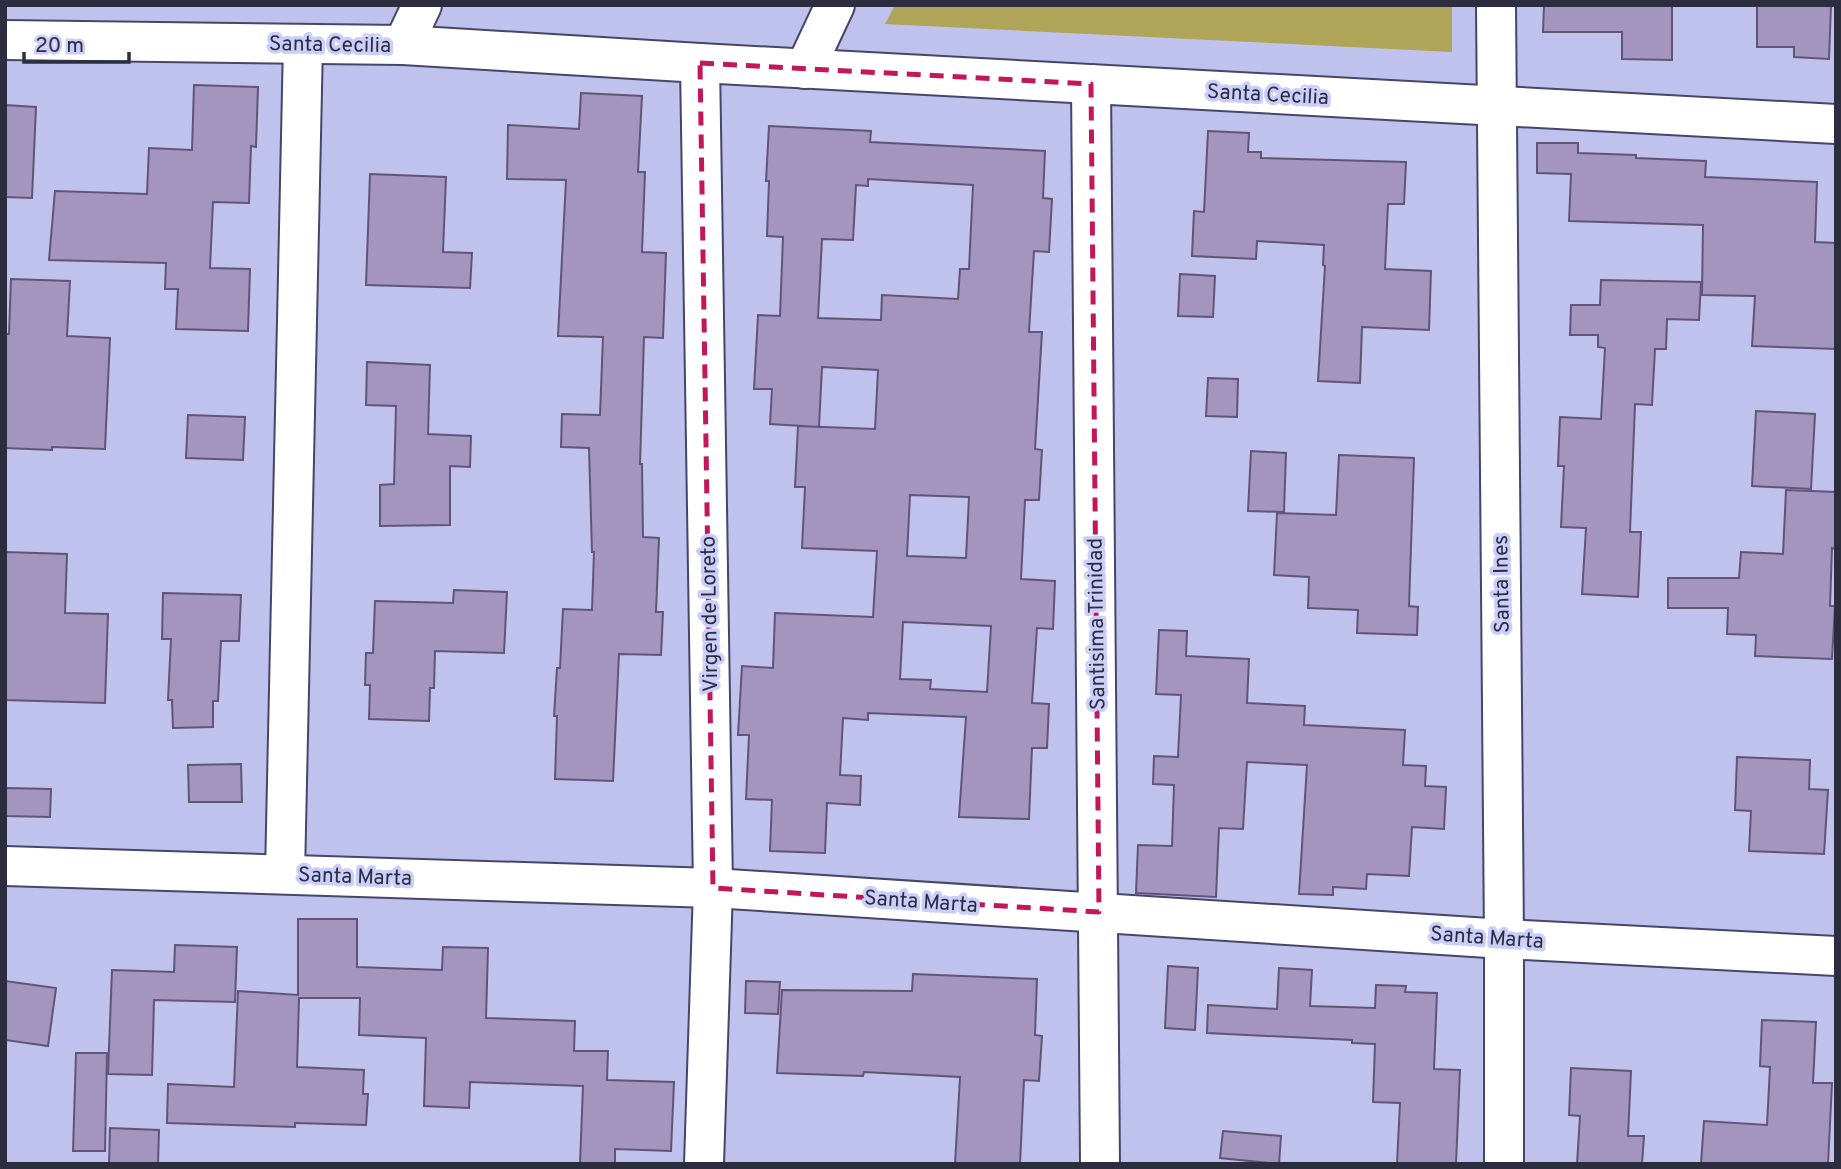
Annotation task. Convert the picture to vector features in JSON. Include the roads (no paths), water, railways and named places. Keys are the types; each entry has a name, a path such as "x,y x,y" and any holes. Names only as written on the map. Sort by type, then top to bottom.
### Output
{"street":[{"path":"403,45 422,5"},
{"path":"805,69 835,5"},
{"name":"Santa Ines","path":"1496,5 1504,1164"},
{"name":"Santa Cecilia","path":"5,40 403,45 1836,124"},
{"path":"285,874 303,44"},
{"name":"Virgen de Loreto","path":"700,63 713,888 704,1164"},
{"name":"Santisima Trinidad","path":"1091,84 1100,1164"},
{"name":"Santa Marta","path":"5,866 713,888 1504,939 1836,956"}]}
